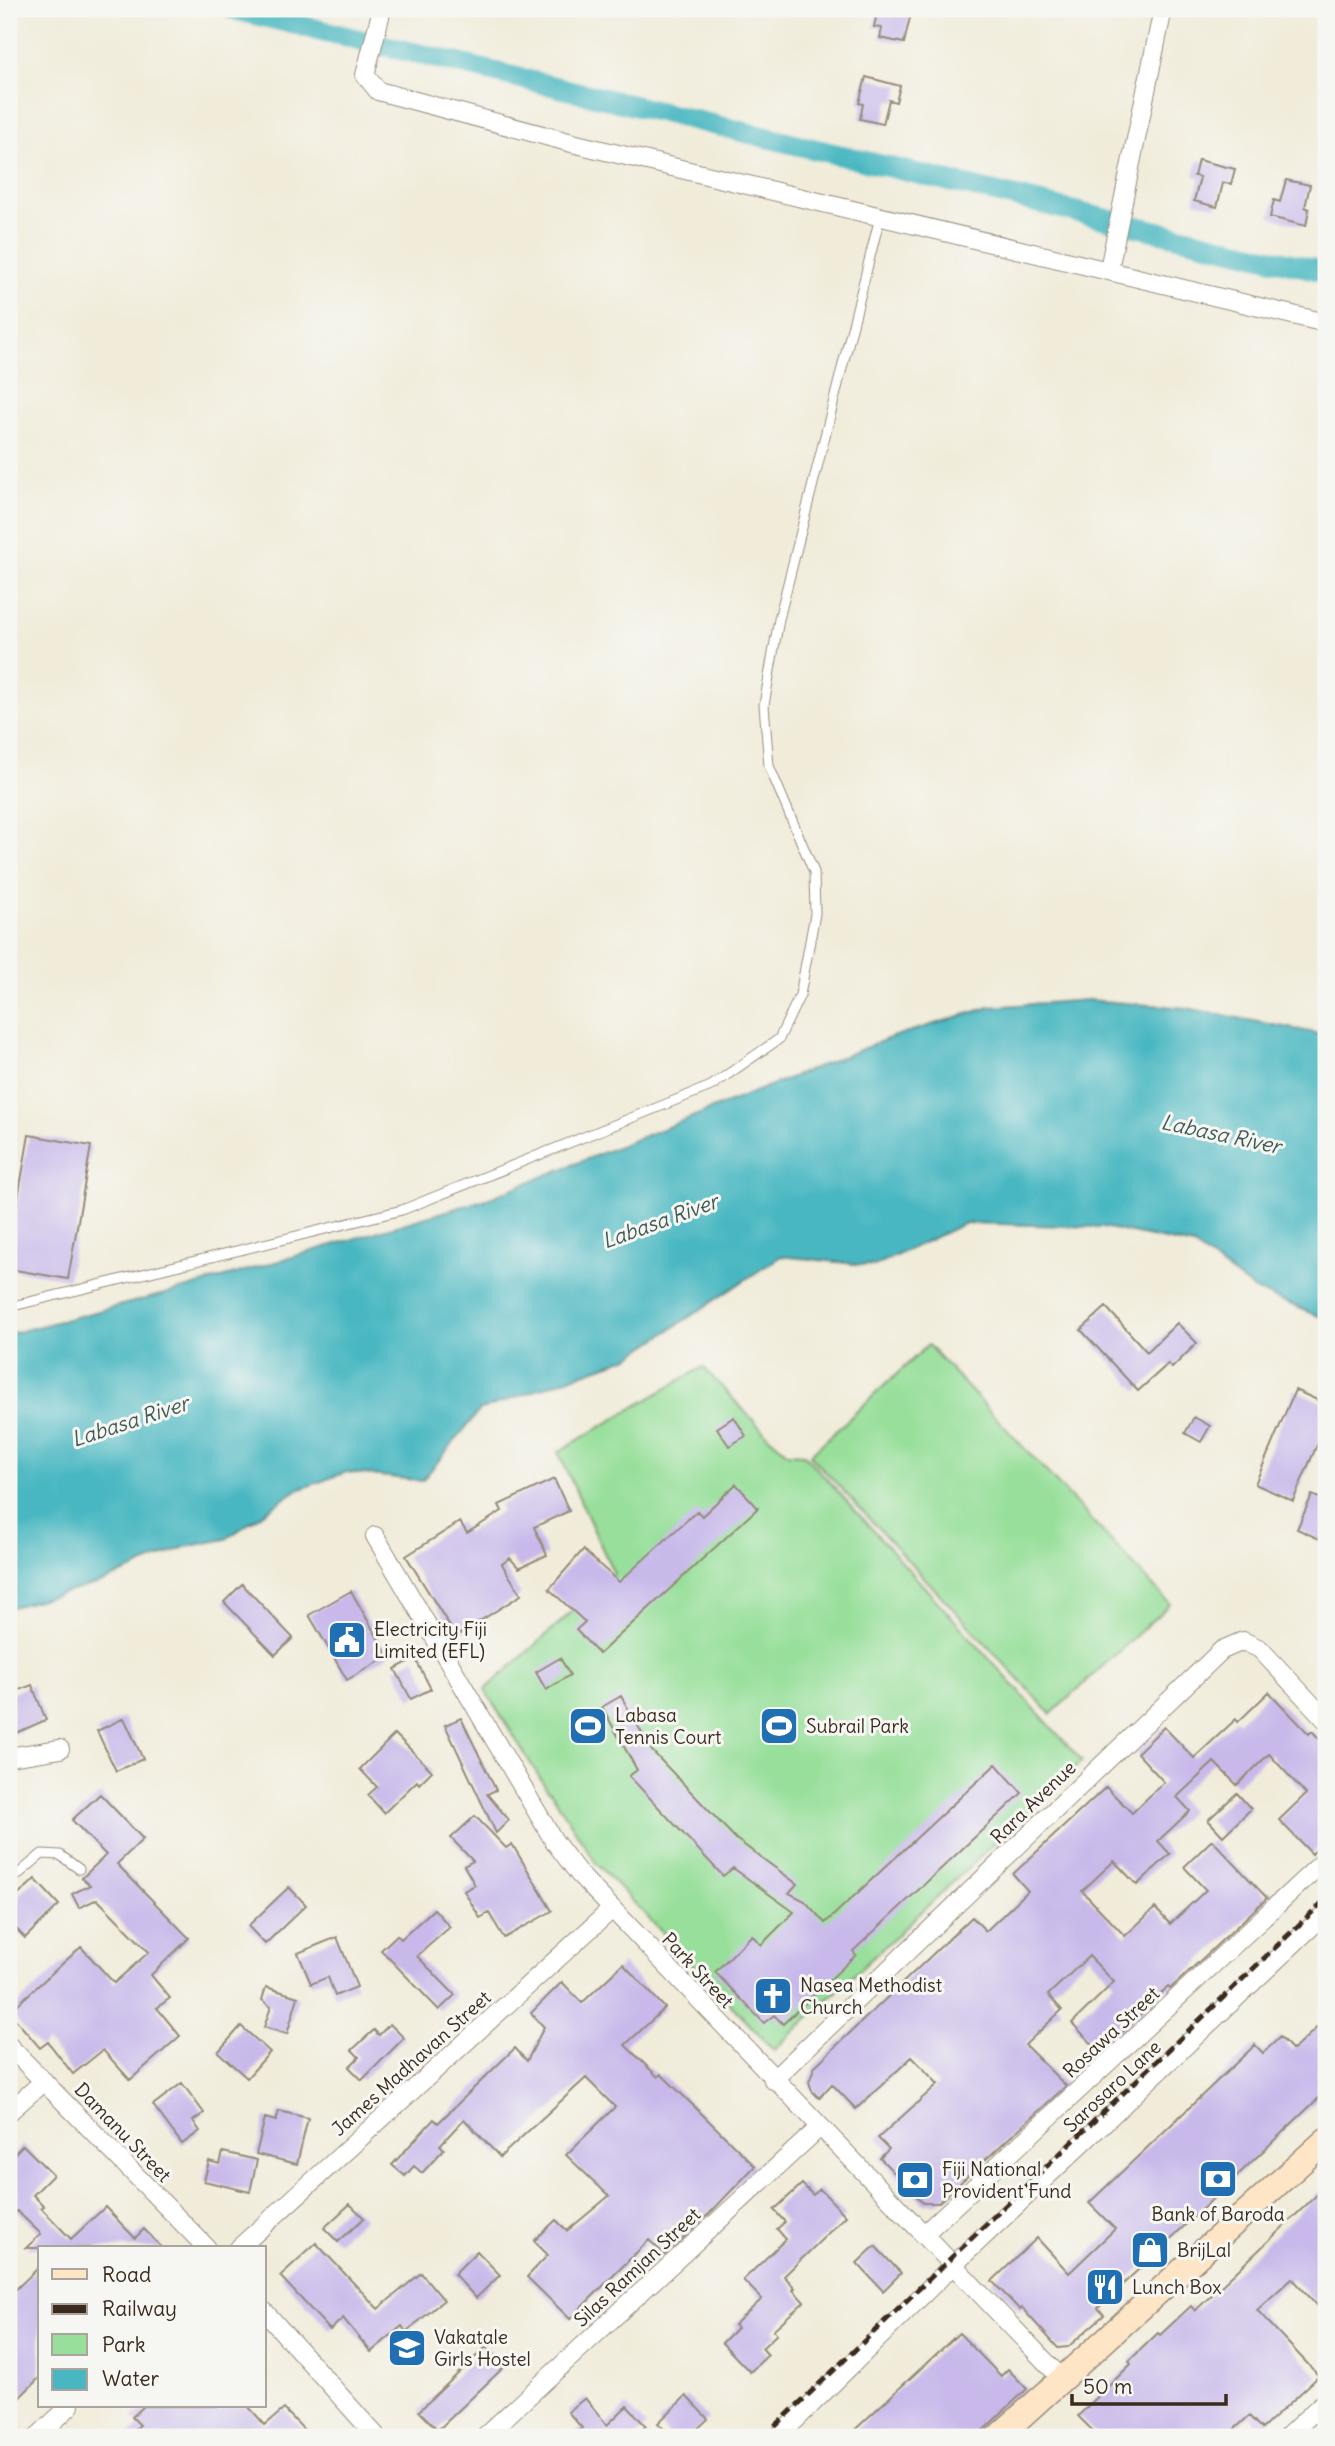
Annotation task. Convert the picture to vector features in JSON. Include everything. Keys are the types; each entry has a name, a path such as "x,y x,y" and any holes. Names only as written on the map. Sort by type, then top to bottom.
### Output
{"main road":[{"path":"998,2437 1326,2140"}],"street":[{"path":"382,9 365,75 378,91 572,143 1109,269 1326,323"},
{"path":"1109,269 1163,9"},
{"name":"Park Street","path":"375,1536 554,1841 579,1874 773,2080 1062,2379"},
{"name":"Rara Avenue","path":"773,2080 1222,1650 1243,1641 1260,1649 1326,1720"},
{"path":"9,1757 60,1749"},
{"name":"Rosawa Street","path":"923,2235 1326,1859"},
{"name":"James Madhavan Street","path":"241,2246 612,1909"},
{"name":"Sarosaro Lane","path":"778,2437 952,2266 1326,1913"},
{"name":"Damanu Street","path":"9,2046 204,2246"},
{"path":"9,2112 44,2081"},
{"name":"Silas Ramjan Street","path":"484,2437 820,2127"},
{"path":"266,2313 377,2437"},
{"path":"1287,2437 1326,2400"},
{"path":"37,2437 68,2408"}],"lane":[{"path":"9,1307 402,1210 711,1086 779,1039 800,995 815,914 814,872 769,766 764,705 779,619 880,217"},
{"path":"9,1882 42,1854 60,1855 79,1869"}],"green space":[{"path":"928,1345 1170,1604 1051,1714 810,1455"},
{"name":"Subrail Park","path":"703,1367 768,1436 788,1453 804,1454 1082,1761 774,2050 596,1863 485,1690 614,1574 558,1452"}],"water":[{"name":"Labasa River","path":"1088,1000 1187,1008 1326,1035 1326,1319 1255,1290 1194,1246 1103,1227 965,1223 874,1266 781,1256 629,1357 480,1410 422,1481 346,1472 295,1491 226,1539 185,1547 100,1583 9,1608 9,1334 188,1288 487,1199 892,1037 990,1007"}],"building":[{"path":"878,9 912,9 904,43 880,38 882,28 874,27"},
{"path":"866,77 900,86 896,102 889,100 883,124 860,119 863,104 859,103"},
{"path":"1198,160 1235,169 1231,184 1223,183 1217,207 1194,201 1200,177 1194,176"},
{"path":"1286,180 1310,185 1305,207 1309,209 1306,226 1270,217 1274,200 1280,202"},
{"path":"29,1135 91,1146 68,1279 9,1269 9,1249"},
{"path":"1106,1307 1147,1352 1177,1323 1197,1343 1172,1368 1168,1364 1138,1391 1081,1330"},
{"path":"1295,1390 1326,1404 1326,1424 1293,1501 1255,1484"},
{"path":"734,1417 746,1436 729,1446 717,1428"},
{"path":"1194,1417 1210,1426 1201,1442 1185,1433"},
{"path":"554,1479 569,1511 534,1527 547,1555 519,1568 510,1558 502,1564 521,1595 456,1636 406,1556 460,1522 467,1533 502,1511 499,1505"},
{"path":"736,1484 758,1508 599,1654 576,1630 585,1622 549,1589 583,1550 619,1582 697,1511 702,1516"},
{"path":"1312,1495 1326,1501 1326,1542 1297,1529"},
{"path":"242,1584 293,1638 275,1655 224,1602"},
{"path":"351,1591 388,1656 347,1680 309,1615"},
{"path":"415,1658 431,1689 411,1699 395,1669"},
{"path":"560,1658 570,1675 546,1690 536,1672"},
{"path":"32,1685 46,1720 9,1736 9,1694"},
{"path":"1269,1692 1309,1734 1312,1731 1326,1746 1326,1840 1312,1854 1279,1820 1306,1794 1269,1754 1237,1785 1214,1762 1177,1797 1190,1811 1158,1841 1170,1854 1137,1885 1114,1861 1082,1891 1125,1936 1155,1908 1170,1924 1206,1890 1184,1867 1212,1840 1267,1898 1170,1989 1168,1987 1101,2053 1072,2023 1114,1982 1089,1956 1048,1995 1062,2010 1025,2045 1066,2086 938,2203 923,2203 880,2158 889,2149 878,2138 938,2084 912,2057 856,2109 832,2084 819,2098 812,2091 809,2082 815,2066 972,1917 986,1931 1028,1891 1013,1874 1106,1787 1132,1813 1164,1782 1137,1753 1164,1727 1194,1758"},
{"path":"621,1696 652,1751 736,1839 797,1884 789,1893 805,1901 825,1923 996,1764 1022,1793 853,1951 856,1955 783,2024 774,2015 764,2023 715,1972 752,1935 761,1945 794,1912 733,1868 723,1876 629,1776 637,1770 602,1707"},
{"path":"124,1718 143,1759 116,1771 97,1731"},
{"path":"461,1718 496,1790 487,1794 509,1820 496,1833 445,1725"},
{"path":"395,1734 432,1771 419,1784 417,1781 384,1813 368,1795 377,1787 360,1769"},
{"path":"1237,1793 1251,1809 1223,1836 1208,1820"},
{"path":"100,1794 143,1839 117,1864 189,1938 151,1975 170,1998 157,2008 180,2036 130,2080 103,2050 73,2074 48,2042 40,2048 9,2012 81,1947 114,1983 149,1952 97,1899 79,1908 72,1894 90,1885 82,1878 106,1855 72,1820"},
{"path":"475,1816 506,1848 512,1844 552,1911 504,1938 489,1913 480,1918 464,1891 475,1885 464,1866 473,1861 451,1838"},
{"path":"35,1879 59,1905 25,1938 9,1921 9,1904"},
{"path":"289,1887 306,1905 265,1944 248,1926"},
{"path":"434,1909 450,1927 417,1956 455,1995 439,2010 381,1950 397,1935 401,1939"},
{"path":"337,1937 357,1987 335,1996 328,1977 311,1984 298,1953"},
{"path":"623,1964 665,2008 625,2045 658,2077 661,2074 755,2166 665,2255 649,2240 570,2319 527,2277 548,2255 534,2241 556,2220 567,2231 609,2196 566,2155 615,2107 586,2078 500,2157 464,2119 440,2145 444,2149 422,2173 414,2166 405,2176 392,2165 434,2119 438,2123 515,2048 527,2061 544,2027 531,2013 562,1982 582,2003"},
{"path":"266,1987 298,1997 287,2034 264,2027 271,2007 262,2000"},
{"path":"1326,2019 1326,2091 1098,2308 1104,2315 1068,2347 1058,2348 1022,2308 1020,2310 992,2281 1037,2238 1069,2273 1115,2229 1089,2203 1255,2045 1263,2053 1280,2037 1293,2050"},
{"path":"390,2024 404,2038 362,2080 349,2067 359,2057 352,2050 374,2030 379,2035"},
{"path":"241,2026 270,2052 247,2078 218,2052"},
{"path":"182,2083 204,2113 193,2121 200,2131 182,2144 153,2105"},
{"path":"279,2111 308,2118 297,2164 256,2154 265,2118 276,2121"},
{"path":"23,2145 53,2175 33,2195 44,2206 41,2208 71,2239 105,2207 135,2238 144,2229 160,2246 26,2248 41,2234 17,2211 9,2219 9,2159"},
{"path":"223,2152 257,2160 250,2192 204,2181 209,2161 220,2164"},
{"path":"802,2184 813,2195 820,2189 846,2216 784,2276 804,2302 773,2330 777,2334 762,2348 768,2355 750,2372 722,2343 737,2328 734,2325 762,2299 743,2280 786,2239 777,2229 785,2222 774,2210"},
{"path":"1326,2186 1326,2298 1318,2306 1292,2278 1257,2310 1319,2376 1262,2429 1249,2416 1226,2437 1099,2437 1078,2416 1158,2333 1160,2335 1191,2306 1195,2311"},
{"path":"350,2204 364,2218 338,2242 324,2228"},
{"path":"316,2243 378,2309 421,2273 444,2300 406,2332 402,2326 371,2352 343,2318 330,2330 280,2276"},
{"path":"875,2246 901,2273 883,2291 857,2263"},
{"path":"477,2251 500,2275 476,2298 454,2274"},
{"path":"38,2268 38,2379 9,2408 9,2296"},
{"path":"959,2333 1001,2376 1008,2369 1027,2389 976,2437 847,2437"},
{"path":"486,2347 505,2366 438,2430 419,2411"},
{"path":"686,2396 708,2419 689,2437 671,2437 658,2423"},
{"path":"585,2398 607,2425 627,2406 646,2426 635,2437 571,2437 582,2428 568,2412"},
{"path":"142,2408 250,2408 265,2425 284,2409 311,2437 126,2437 140,2425 132,2417"}],"waterway":[{"path":"232,9 1326,272"}],"railway":[{"path":"764,2437 1326,1899"}],"place":[{"name":"Electricity Fiji Limited (EFL)","path":"347,1640"},
{"name":"Labasa Tennis Court","path":"588,1726"},
{"name":"Subrail Park","path":"779,1726"},
{"name":"Nasea Methodist Church","path":"773,1996"},
{"name":"Bank of Baroda","path":"1218,2179"},
{"name":"Fiji National Provident Fund","path":"915,2180"},
{"name":"BrijLal","path":"1150,2250"},
{"name":"Lunch Box","path":"1105,2287"},
{"name":"Vakatale Girls Hostel","path":"407,2348"}]}
